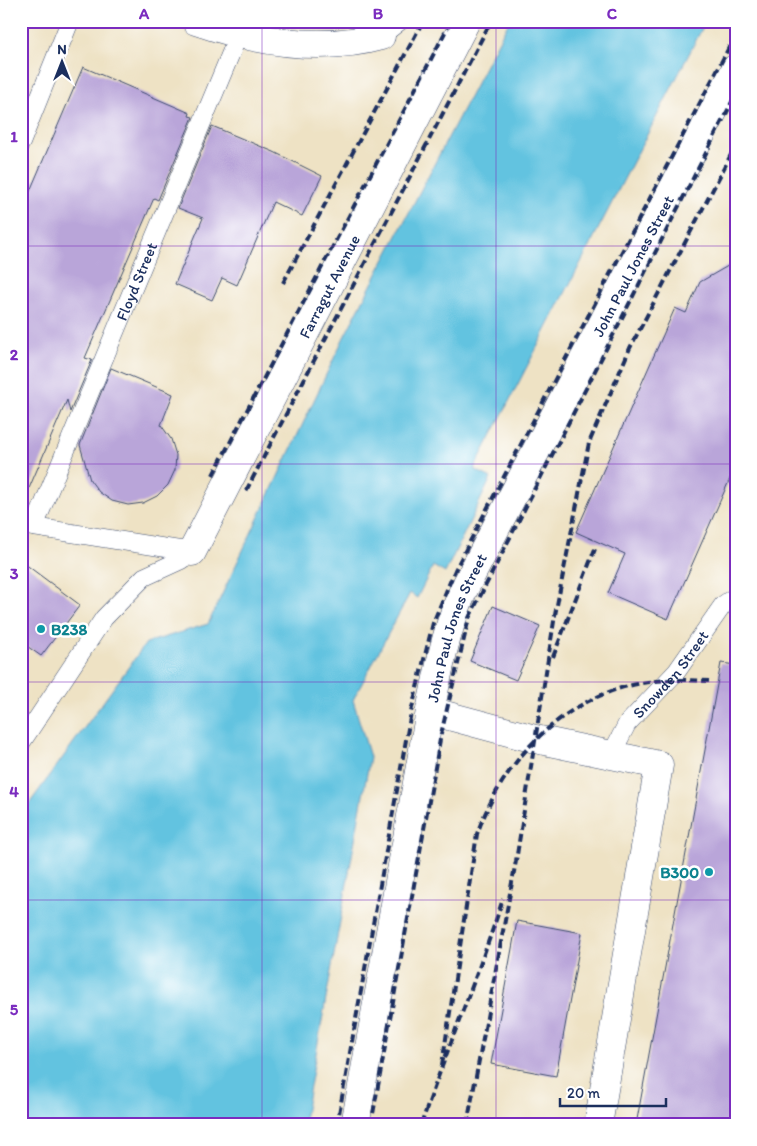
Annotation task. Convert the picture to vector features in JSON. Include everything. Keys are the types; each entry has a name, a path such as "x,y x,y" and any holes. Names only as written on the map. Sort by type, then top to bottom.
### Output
{"street":[{"path":"196,21 238,36 304,44 360,42 391,28"},
{"name":"Farragut Avenue","path":"192,552 466,21"},
{"name":"John Paul Jones Street","path":"598,1125 658,765 534,739 430,711 454,610 464,589 734,75"},
{"path":"355,1125 430,711"}],"lane":[{"path":"21,143 70,21"},
{"name":"Floyd Street","path":"28,526 238,36"},
{"path":"28,526 192,552"},
{"path":"21,743 104,618 144,577 181,560 192,552"},
{"name":"Snowden Street","path":"611,755 626,724 677,671 723,605 736,596"}],"water":[{"path":"509,21 706,21 474,469 491,478 445,573 433,566 417,598 410,593 353,700 370,757 303,1125 21,1125 21,815 146,643 208,624 344,337"}],"building":[{"path":"83,67 190,113 189,116 193,117 158,200 154,198 85,358 92,360 70,412 67,400 21,507 21,212"},
{"path":"212,126 274,152 322,176 302,216 273,202 237,285 222,278 212,300 175,284 203,218 178,208"},
{"path":"733,263 733,310 736,314 736,465 668,619 608,593 625,554 576,532 675,308 686,313 700,282"},
{"path":"111,368 173,394 161,425 171,439 176,455 175,470 168,485 157,496 143,503 128,505 112,501 99,492 90,480 80,445"},
{"name":"B238","path":"21,561 80,605 41,656 21,642"},
{"path":"493,606 540,626 516,680 470,661"},
{"name":"B300","path":"721,663 736,665 736,1125 636,1125"},
{"path":"517,921 582,933 556,1076 491,1064"}],"railway":[{"path":"283,283 423,21"},
{"path":"213,475 451,21"},
{"path":"246,491 491,21"},
{"path":"337,1125 411,712 433,623 455,570 736,34"},
{"path":"371,1125 441,734 469,618 736,94"},
{"path":"467,1125 516,861 555,615 589,443 630,348 736,145"},
{"path":"553,657 595,549"},
{"path":"442,1065 477,834 489,806 504,780 521,756 542,734 565,715 590,700 618,689 648,682 671,680 709,681"},
{"path":"421,1125 503,899"}],"place":[{"name":"B238","path":"41,629"},
{"name":"B300","path":"709,872"}]}
